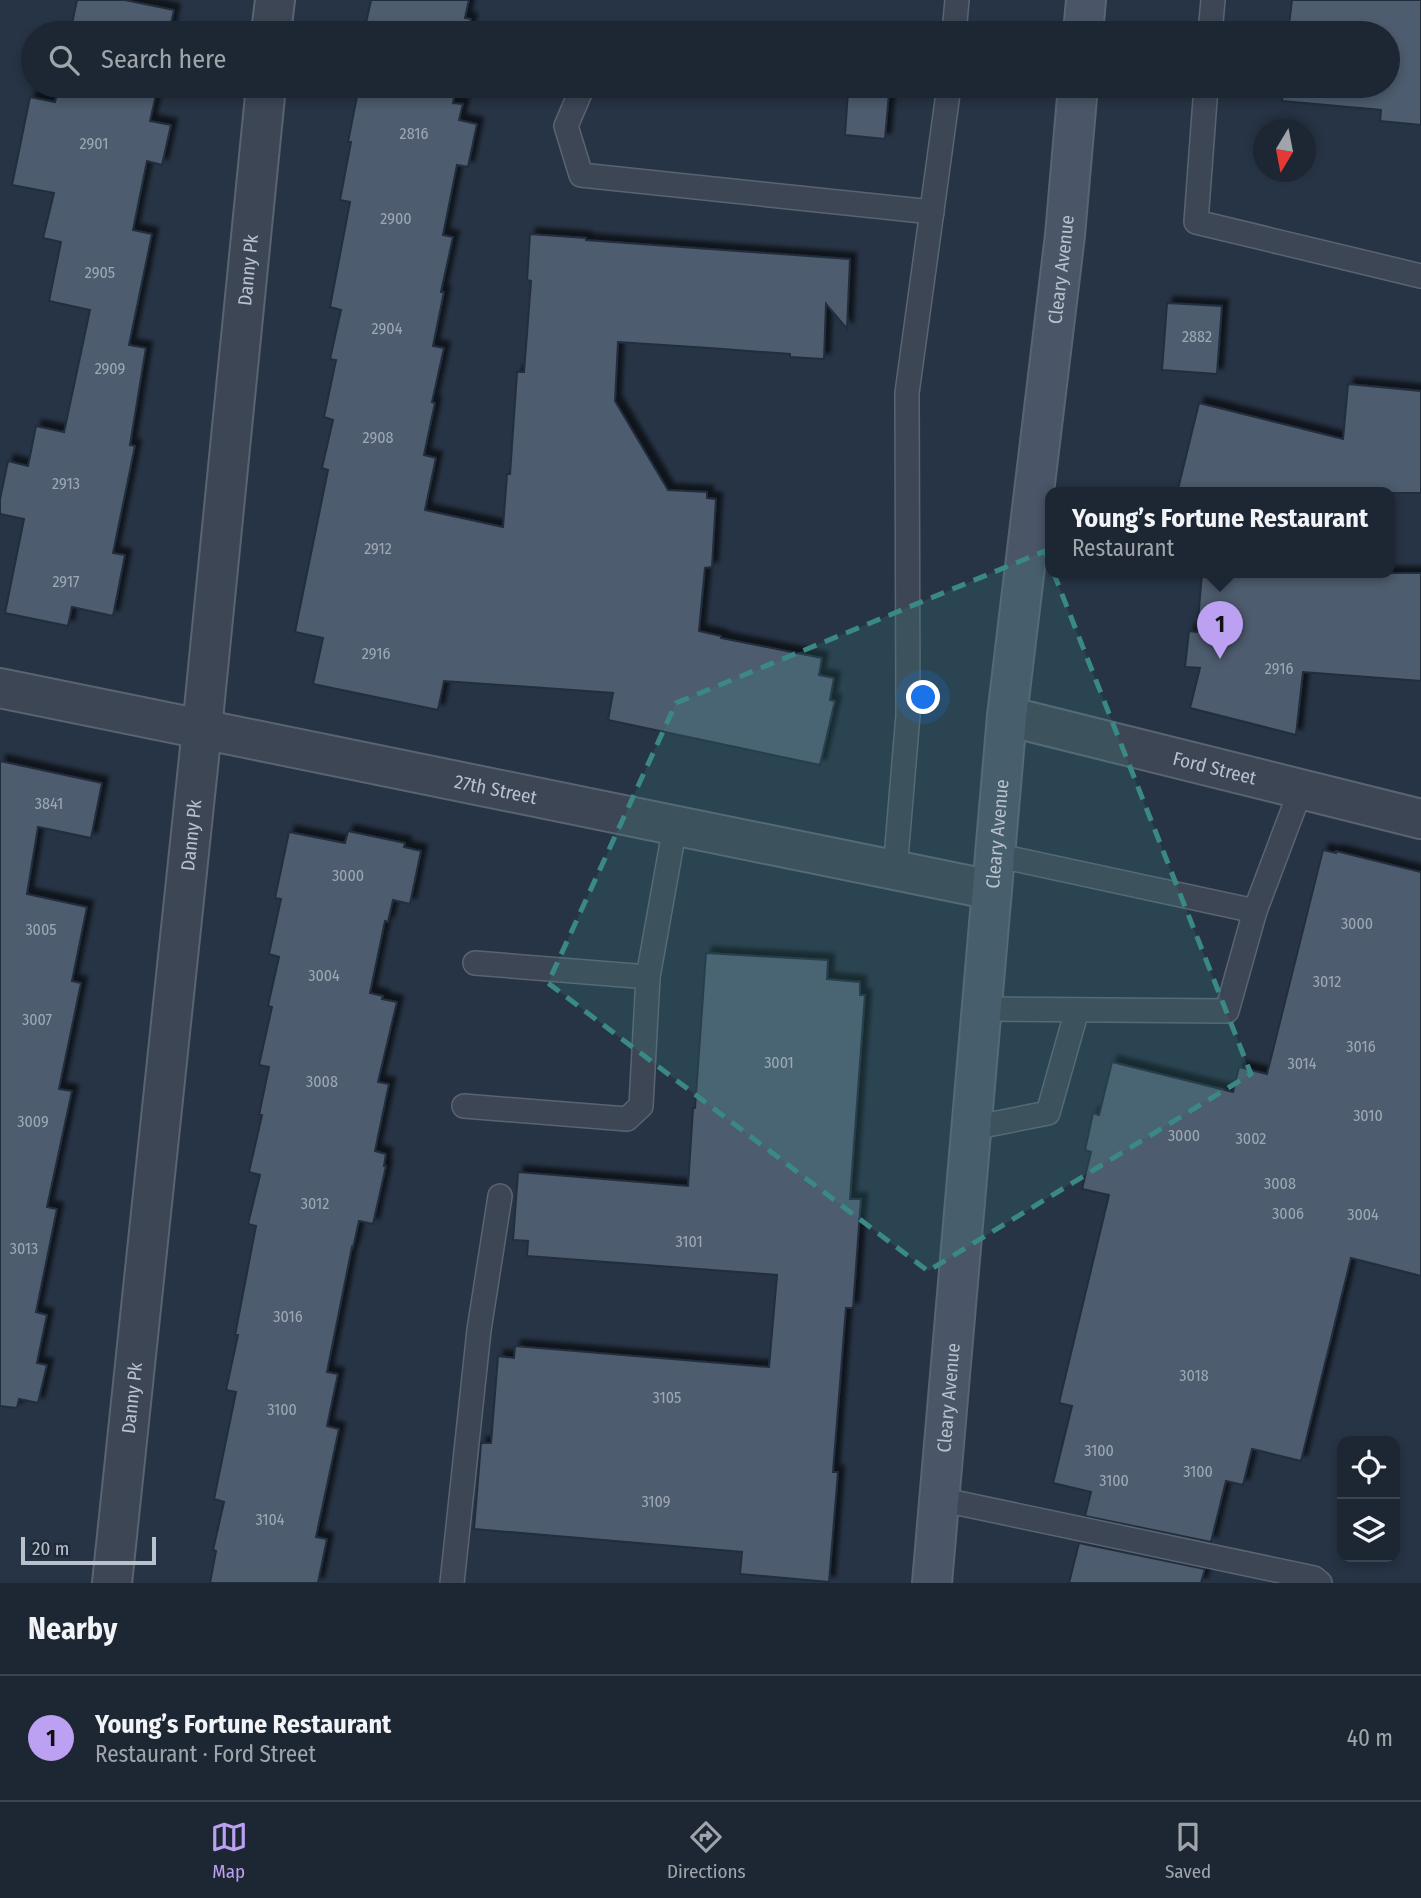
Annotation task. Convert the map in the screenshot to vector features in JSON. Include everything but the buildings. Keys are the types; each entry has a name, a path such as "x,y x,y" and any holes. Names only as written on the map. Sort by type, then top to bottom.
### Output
{"street":[{"path":"272,21 275,0"},
{"path":"1084,21 1086,0"},
{"name":"Danny Pk","path":"112,1583 202,729 265,98"},
{"name":"Cleary Avenue","path":"932,1583 1007,716 1065,235 1077,98"},
{"name":"27th Street","path":"0,688 895,870 993,873"},
{"name":"Ford Street","path":"1007,716 1421,820"}],"lane":[{"path":"955,21 957,0"},
{"path":"1211,21 1213,0"},
{"path":"578,98 566,126 581,175 932,212"},
{"path":"895,870 908,715 907,393 947,98"},
{"path":"1205,98 1196,222 1421,276"},
{"path":"981,1009 1227,1011 1255,911 1301,789"},
{"path":"464,1106 627,1119 641,1106 648,977 675,825"},
{"path":"993,873 1255,911"},
{"path":"475,963 648,977"},
{"path":"972,1128 1048,1113 1077,1010"},
{"path":"452,1583 479,1330 500,1196"},
{"path":"939,1499 1314,1578 1320,1583"}],"highlighted area":[{"path":"1045,551 1251,1074 928,1271 548,983 676,703"}],"place":[{"name":"Young’s Fortune Restaurant","path":"1220,659"}]}
